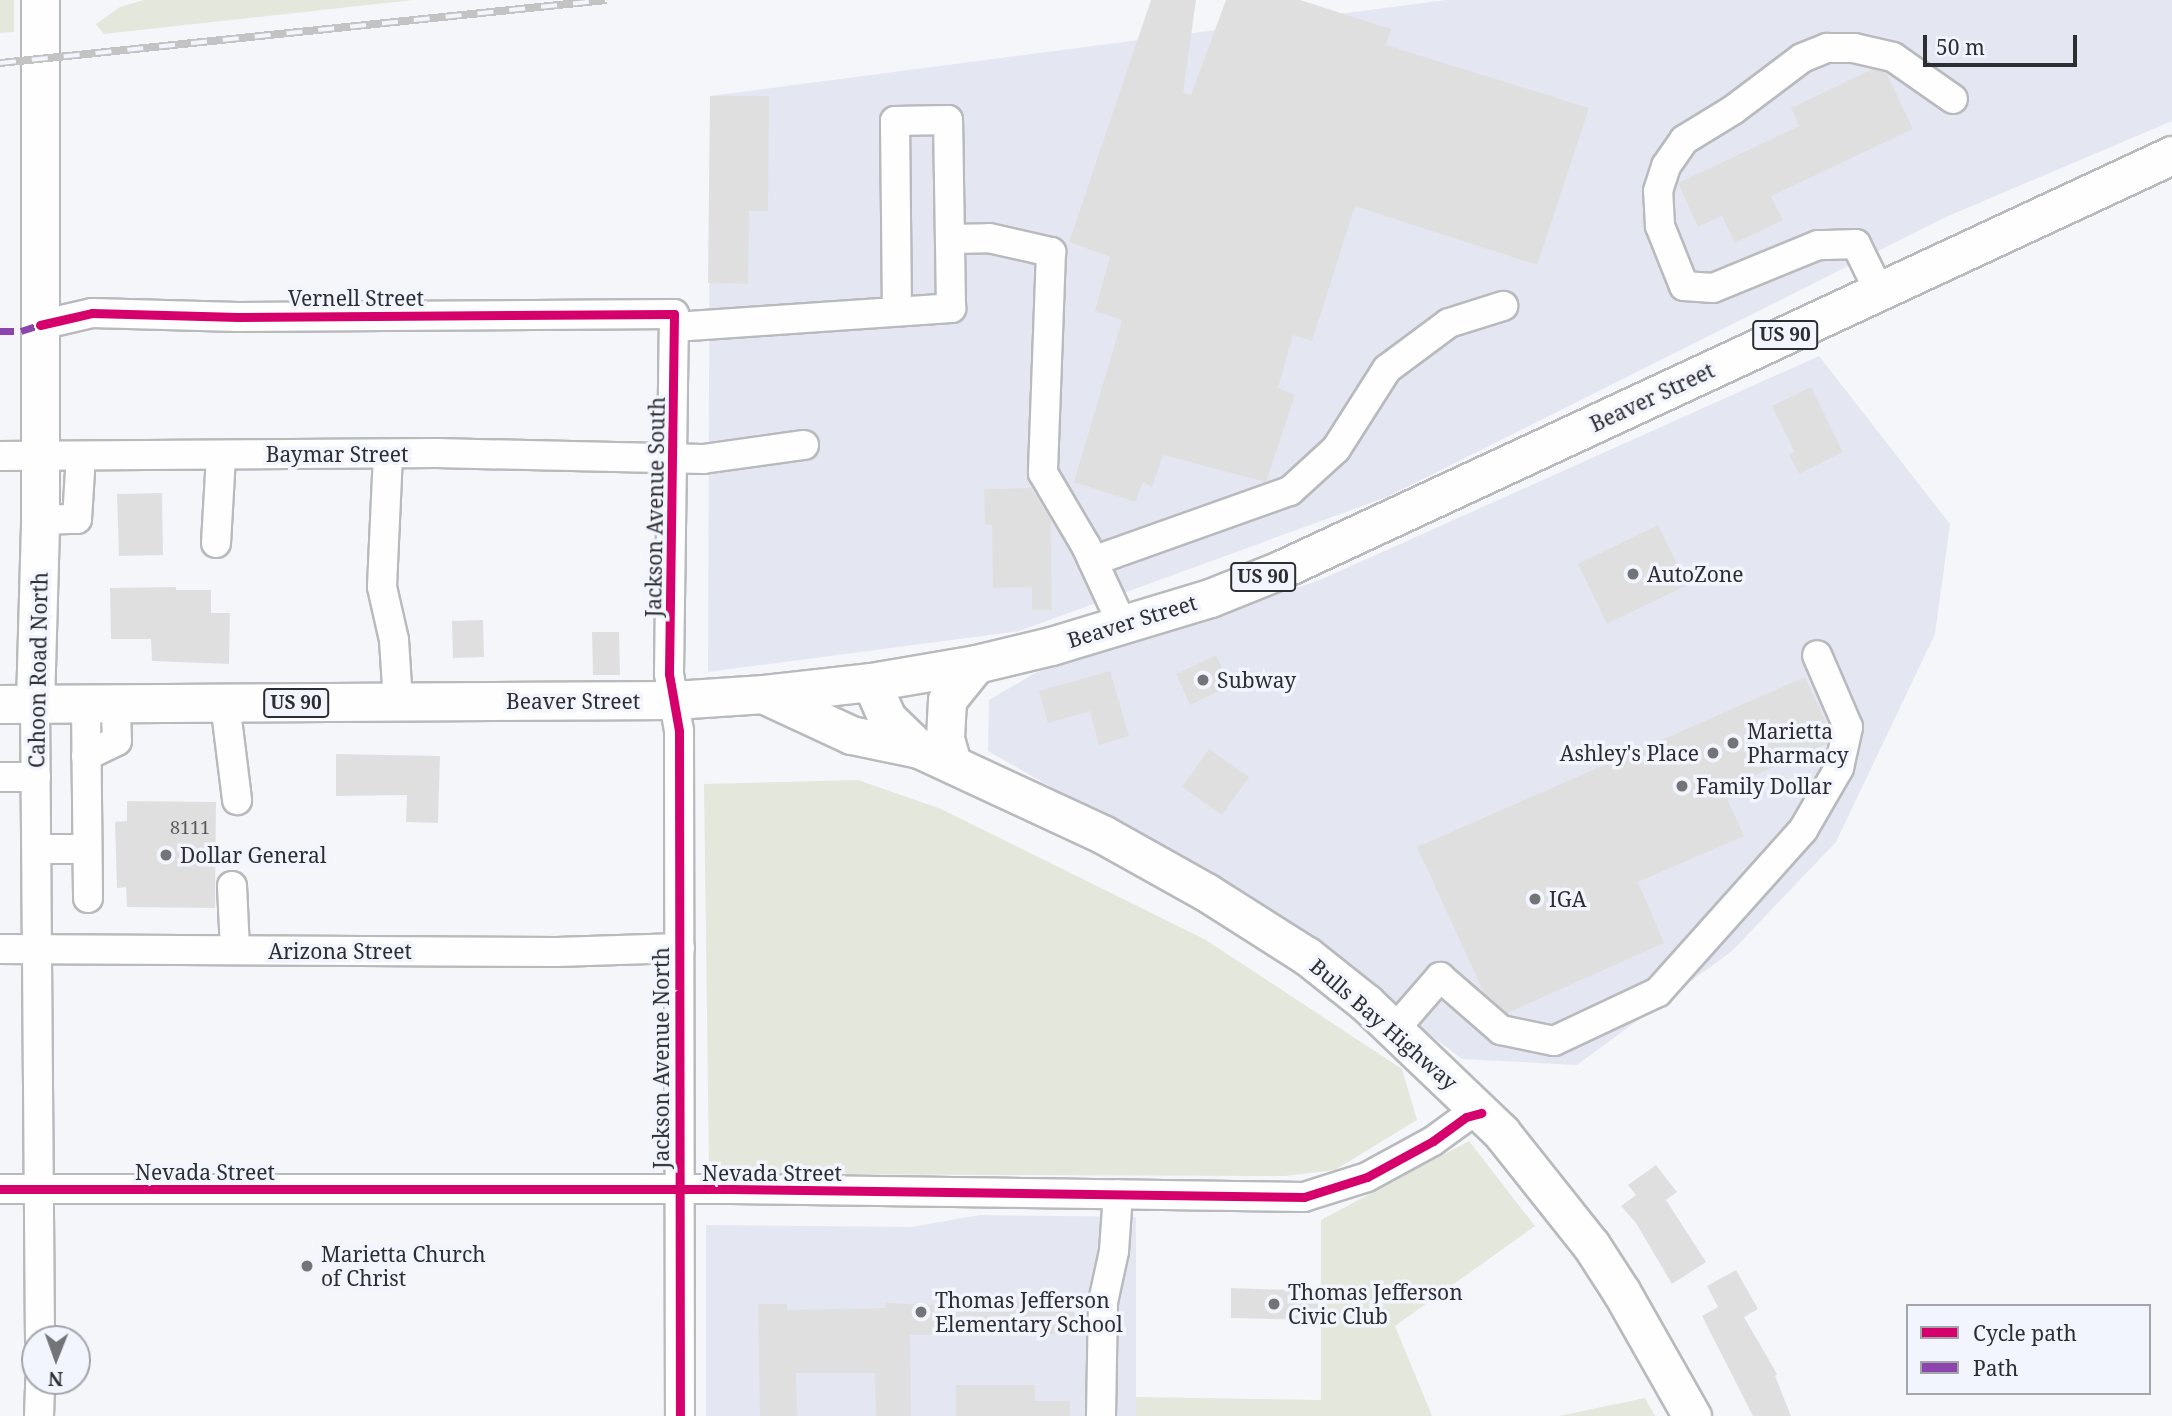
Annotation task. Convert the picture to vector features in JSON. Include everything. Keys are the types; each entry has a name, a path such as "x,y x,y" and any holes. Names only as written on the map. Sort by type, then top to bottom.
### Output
{"main road":[{"name":"Cahoon Road North","path":"17,704 40,520 40,0"},
{"name":"Beaver Street","path":"17,704 674,700 764,694 871,682 976,664 1123,626 1210,598 1280,570 2172,155"},
{"path":"764,694 851,735 935,756 945,738 947,700 976,664"},
{"name":"Bulls Bay Highway","path":"871,682 887,718 935,756 1104,835 1226,904 1307,956 1395,1029 1501,1132 1591,1245 1622,1293 1692,1416"}],"street":[{"path":"1879,291 1856,244 1818,245 1713,288 1685,286 1660,226 1658,191 1666,166 1684,140 1733,110 1801,58 1827,48 1854,48 1893,57 1953,99"},
{"path":"897,311 895,121 948,120 950,239 989,238 1051,252 1043,472 1093,561 1123,626"},
{"name":"Vernell Street","path":"40,325 92,313 238,317 674,320 951,308 950,239"},
{"path":"1093,561 1290,491 1336,449 1387,369 1449,323 1503,306"},
{"name":"Jackson Avenue South","path":"674,320 670,674 674,700"},
{"name":"Baymar Street","path":"0,456 388,454 674,456 703,459 804,445"},
{"path":"388,454 382,587 394,640 398,702"},
{"path":"216,543 221,455"},
{"path":"40,520 77,519 81,456"},
{"path":"1395,1029 1440,977 1501,1030 1554,1041 1658,992 1803,830 1839,768 1848,727 1817,655"},
{"name":"Jackson Avenue North","path":"674,700 679,731 680,1416"},
{"path":"225,703 237,800"},
{"name":"Cahoon Road North","path":"17,704 36,777 40,1325"},
{"path":"88,898 86,757 101,704"},
{"path":"0,777 36,777"},
{"path":"37,849 87,849"},
{"path":"232,886 235,950"},
{"name":"Arizona Street","path":"0,949 557,952 680,948"},
{"name":"Nevada Street","path":"0,1189 678,1190 1304,1197 1367,1177 1433,1141 1466,1117 1481,1113"},
{"path":"1101,1416 1103,1302 1114,1251 1118,1194"},
{"path":"39,1416 40,1395"}],"shaded area":[{"path":"0,0 14,0 14,32 0,33"},
{"path":"144,0 413,0 104,34 96,24 120,7"},
{"path":"1446,0 2172,0 2172,121 1946,217 1387,497 1019,631 708,672 710,96"},
{"path":"1819,356 1950,524 1935,634 1836,842 1732,951 1577,1065 1462,1059 1257,904 988,751 989,700 1035,673 1320,580"},
{"path":"858,780 941,809 1206,940 1402,1069 1417,1120 1335,1170 1285,1176 774,1174 709,1168 704,784"},
{"path":"1469,1141 1535,1226 1395,1326 1432,1416 1136,1416 1136,1397 1321,1400 1321,1220"},
{"name":"Thomas Jefferson Elementary School","path":"980,1215 1136,1217 1136,1416 706,1416 706,1225 911,1227"},
{"path":"1645,1398 1655,1416 1559,1416"}],"building":[{"path":"1151,0 1196,0 1183,93 1191,95 1226,0 1300,0 1391,29 1386,45 1589,108 1537,265 1355,206 1312,341 1293,335 1278,388 1295,395 1266,482 1163,455 1152,487 1143,482 1135,502 1074,482 1122,320 1095,311 1110,257 1069,242"},
{"path":"1873,69 1886,72 1913,129 1771,196 1783,220 1735,243 1722,216 1698,227 1678,183 1799,126 1791,108"},
{"path":"710,96 769,96 768,211 749,211 748,284 708,283"},
{"path":"1811,387 1843,452 1799,474 1789,455 1795,452 1772,406"},
{"path":"1031,488 1051,519 1052,610 1032,610 1032,587 993,588 992,525 985,525 984,489"},
{"path":"162,493 163,555 119,556 117,494"},
{"name":"AutoZone","path":"1658,525 1687,585 1607,624 1578,564"},
{"path":"176,587 176,590 211,590 211,613 230,613 229,664 152,661 151,639 111,639 110,588"},
{"path":"483,620 484,657 453,658 452,621"},
{"path":"592,632 619,632 620,675 593,675"},
{"name":"Subway","path":"1216,655 1230,686 1190,705 1176,674"},
{"path":"1110,671 1129,736 1099,745 1090,711 1048,723 1039,691"},
{"path":"1805,677 1830,731 1827,744 1723,789 1744,836 1638,882 1664,943 1507,1013 1484,993 1417,847"},
{"path":"1209,749 1249,777 1222,815 1182,787"},
{"path":"336,754 440,756 438,823 406,822 407,795 336,796"},
{"name":"Dollar General","path":"127,801 216,802 215,908 127,907 126,887 117,888 115,822 127,821"},
{"path":"1656,1165 1677,1192 1666,1200 1706,1262 1672,1284 1636,1223 1621,1206 1636,1195 1628,1185"},
{"path":"1736,1270 1758,1309 1744,1317 1777,1374 1775,1376 1791,1416 1753,1416 1702,1316 1718,1307 1707,1286"},
{"name":"Thomas Jefferson Civic Club","path":"1231,1288 1318,1291 1318,1320 1231,1318"},
{"path":"1074,1301 1075,1334 910,1335 911,1416 876,1416 875,1373 796,1373 797,1416 760,1416 758,1304 787,1304 787,1310 885,1308 886,1303 938,1305 938,1302"},
{"path":"956,1385 1035,1385 1035,1401 1070,1401 1070,1416 956,1416"}],"railway":[{"path":"0,63 607,0"}],"marked path":[{"path":"0,331 21,331 40,325"}],"cycle path":[{"path":"40,325 92,313 238,317 674,314 669,674 679,731 680,1416"},
{"path":"0,1189 731,1189 1304,1197 1367,1177 1433,1141 1466,1117 1481,1113"}],"place":[{"name":"AutoZone","path":"1633,574"},
{"name":"Subway","path":"1203,680"},
{"name":"Marietta Pharmacy","path":"1733,743"},
{"name":"Ashley's Place","path":"1713,753"},
{"name":"Family Dollar","path":"1682,786"},
{"name":"Dollar General","path":"166,855"},
{"name":"IGA","path":"1535,899"},
{"name":"Marietta Church of Christ","path":"307,1266"},
{"name":"Thomas Jefferson Civic Club","path":"1274,1304"},
{"name":"Thomas Jefferson Elementary School","path":"921,1312"}]}
